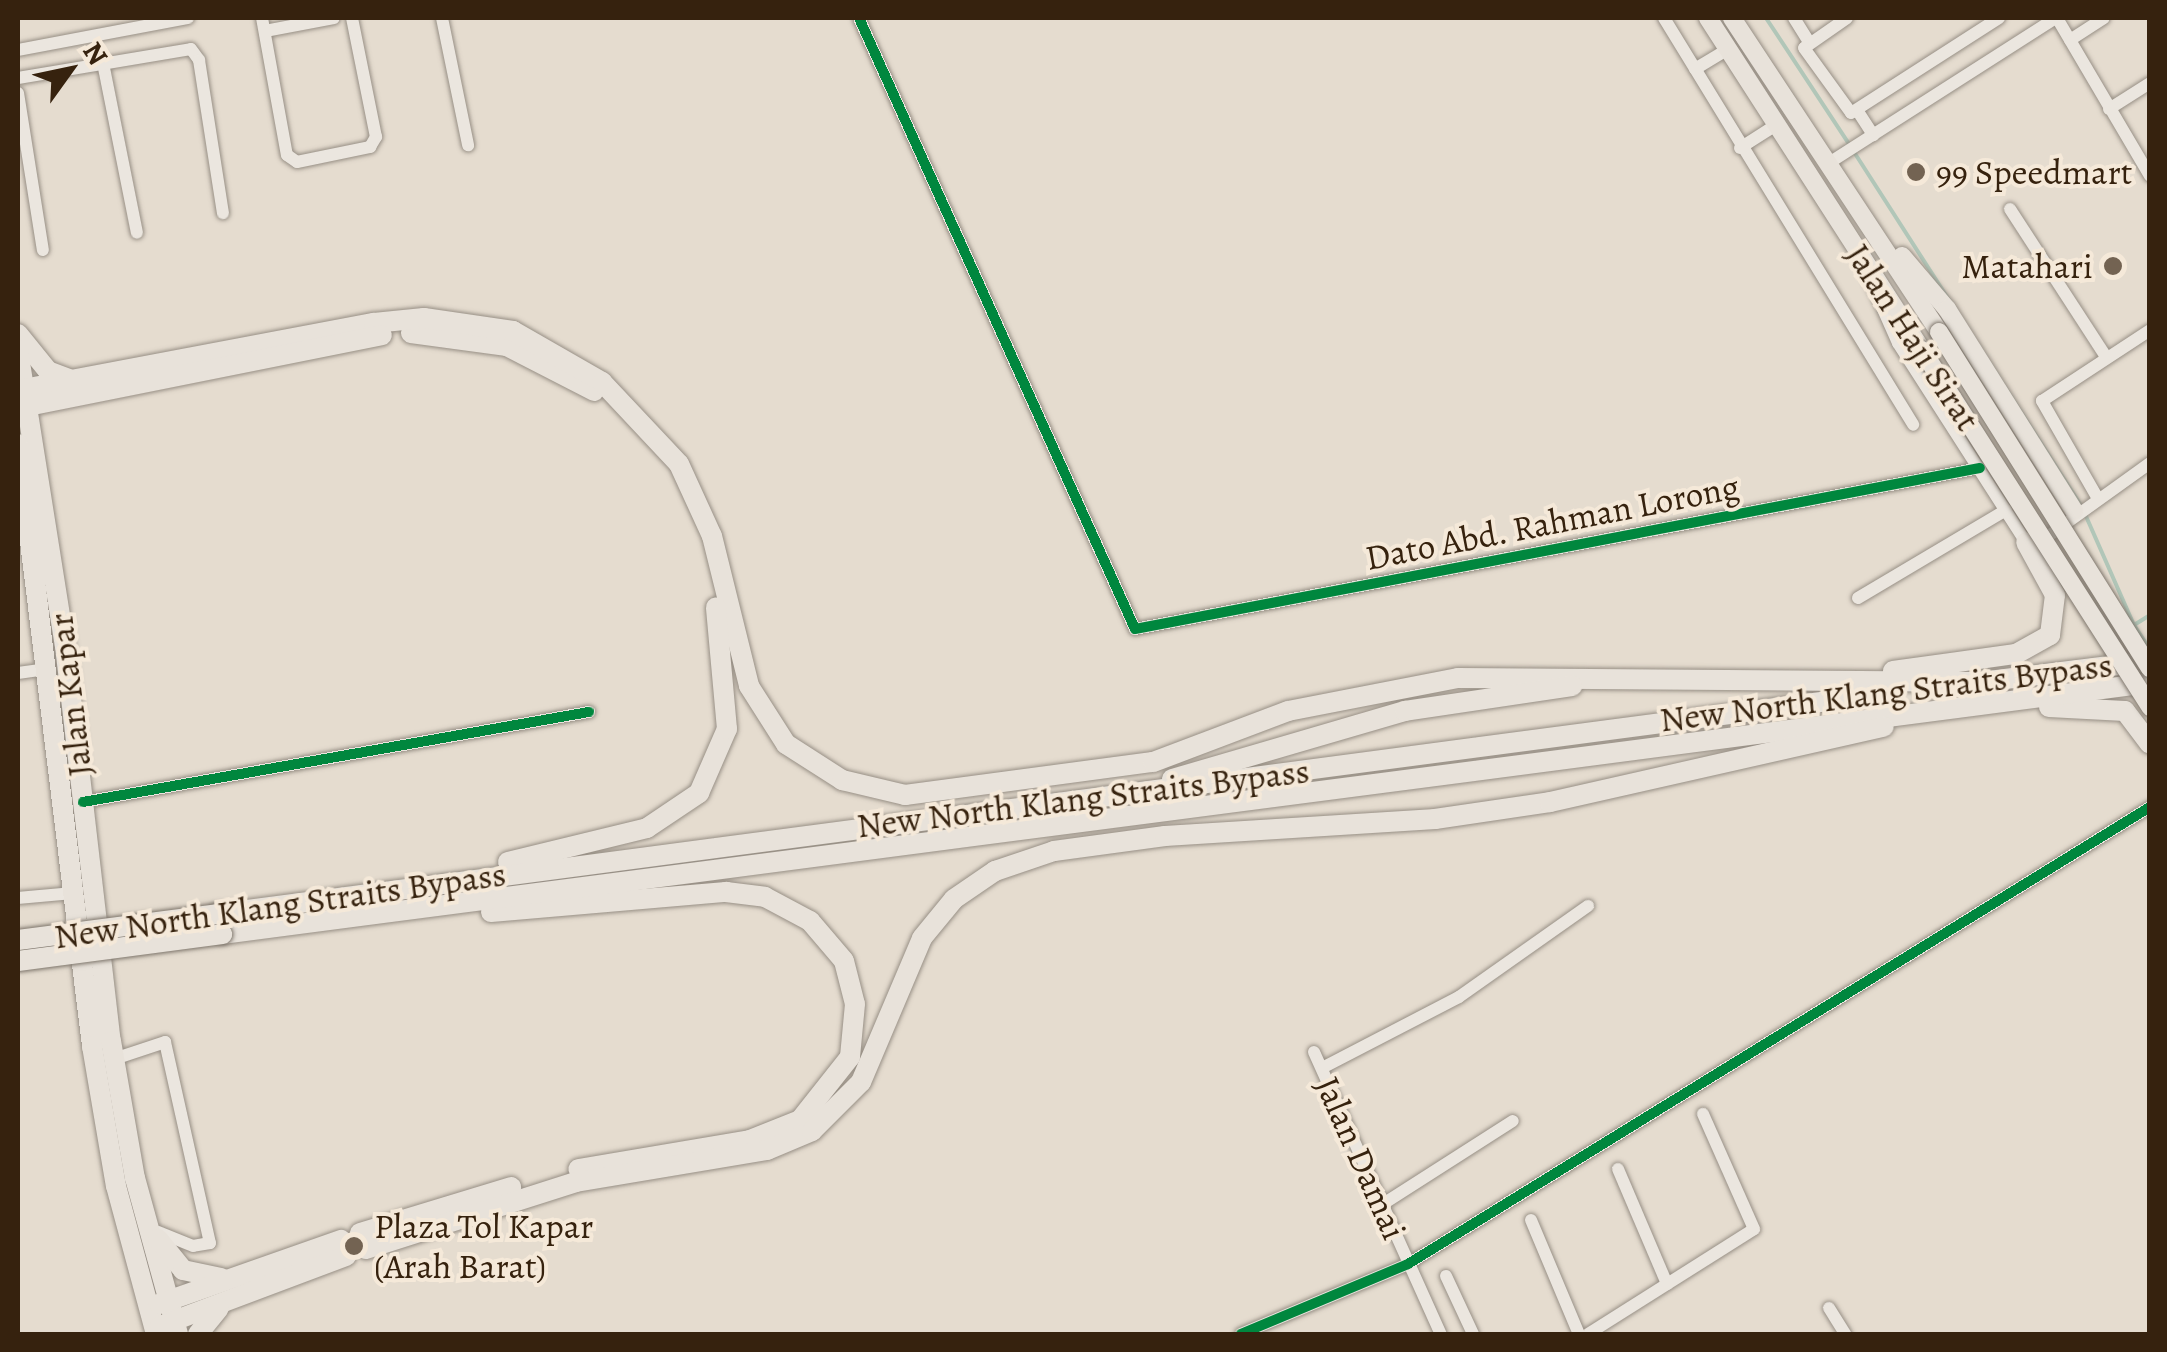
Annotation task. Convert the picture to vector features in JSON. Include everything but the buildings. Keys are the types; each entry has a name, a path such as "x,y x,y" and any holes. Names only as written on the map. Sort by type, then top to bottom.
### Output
{"highway":[{"path":"22,398 424,318 513,332 552,349 630,406 679,464 712,536 740,655 765,717 812,764 873,789 905,795 1153,762 1288,711 1458,678 1983,682"},
{"path":"28,446 69,388 422,332 508,346 544,363 595,392 648,444 686,502 711,578 728,698 716,768 700,792 647,828 448,880"},
{"path":"18,334 48,372 69,388"},
{"name":"Jalan Kapar","path":"18,350 28,446 83,802 114,1059 148,1219 163,1321"},
{"name":"Jalan Kapar","path":"28,446 22,510 113,1167 163,1321"},
{"path":"1817,682 2037,647 2050,635 2055,595 2026,542"},
{"name":"New North Klang Straits Bypass","path":"18,962 448,880 2150,661"},
{"path":"1141,790 1405,711 1604,682"},
{"name":"New North Klang Straits Bypass","path":"18,940 219,924 340,922 911,839 1376,787 1971,704 2150,683"},
{"path":"353,1245 576,1182 767,1150 812,1131 861,1082 922,938 954,900 995,871 1054,851 1550,802 1971,704 2115,707 2150,744"},
{"path":"163,1321 232,1288 558,1174 750,1140 800,1120 850,1057 855,1004 844,961 810,920 766,897 726,892 340,922"},
{"path":"148,1219 183,1270 232,1288"},
{"path":"198,1334 232,1288"}],"main road":[{"name":"Jalan Haji Sirat","path":"1708,18 2150,707"},
{"name":"Jalan Haji Sirat","path":"1732,18 1839,156 1938,332 2150,668"},
{"path":"1878,230 1940,299 2084,506"}],"street":[{"path":"18,50 145,22 188,18"},
{"path":"334,18 263,24 288,155 297,162 370,147 376,137 352,18"},
{"path":"442,18 468,145"},
{"name":"Dato Abd. Rahman Lorong","path":"859,18 1135,629 1980,468"},
{"path":"1664,18 1740,148 1913,425"},
{"path":"1794,18 1806,45 1873,135"},
{"path":"1806,45 1848,18"},
{"path":"1852,111 2000,18"},
{"path":"1839,156 2056,18 2150,176"},
{"path":"2070,40 2104,18"},
{"path":"18,78 191,49 199,60 223,213"},
{"path":"1695,69 1728,49"},
{"path":"103,63 137,233"},
{"path":"2109,109 2150,83"},
{"path":"18,93 42,250"},
{"path":"1740,148 1776,126"},
{"path":"2010,208 2106,358"},
{"path":"1856,248 1898,343 2026,542 2047,537 2084,506 2150,462"},
{"path":"2084,506 2042,401 2150,330"},
{"path":"1858,598 2006,510"},
{"path":"18,673 46,669"},
{"path":"83,802 589,712"},
{"path":"1241,1334 1408,1264 2150,807"},
{"path":"18,898 74,893"},
{"path":"1322,1068 1473,988 1491,968 1588,906"},
{"path":"114,1059 166,1042 210,1243 178,1243 148,1219"},
{"name":"Jalan Damai","path":"1314,1052 1442,1334"},
{"path":"1588,1334 1754,1230 1702,1114"},
{"path":"1383,1204 1513,1121"},
{"path":"1618,1169 1667,1284"},
{"path":"1531,1220 1579,1334"},
{"path":"1446,1276 1473,1334"},
{"path":"1829,1308 1845,1334"}],"waterway":[{"path":"1766,18 1849,144"},
{"path":"1854,152 2081,505"},
{"path":"2085,514 2134,625 2150,615"},
{"path":"2134,625 2147,645"}],"cycle path":[{"path":"859,18 1135,629 1980,468"},
{"path":"83,802 589,712"},
{"path":"1241,1334 1408,1264 2150,807"}],"place":[{"name":"99 Speedmart","path":"1916,172"},
{"name":"Matahari","path":"2113,266"},
{"name":"Plaza Tol Kapar (Arah Barat)","path":"354,1246"}]}
